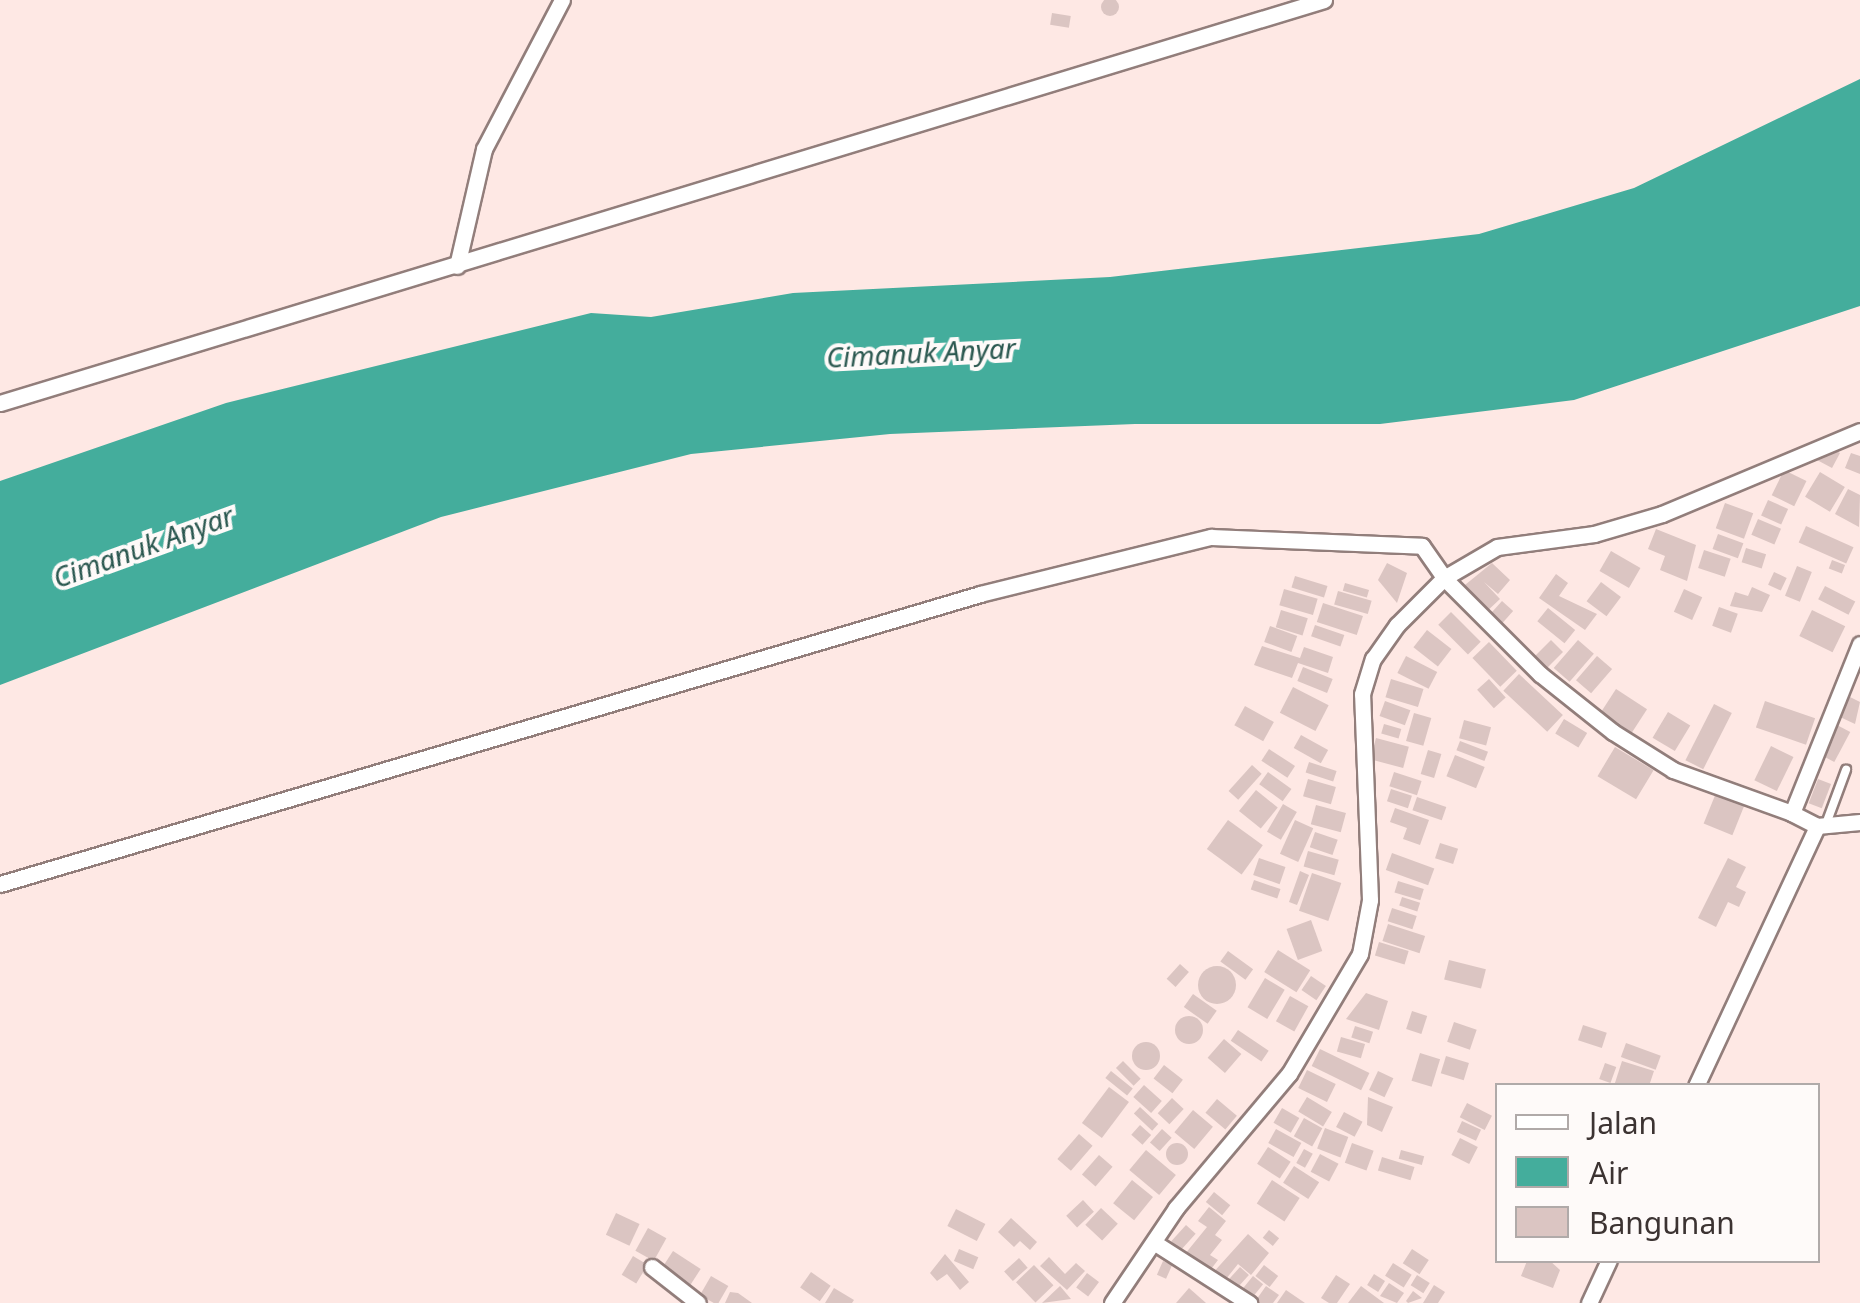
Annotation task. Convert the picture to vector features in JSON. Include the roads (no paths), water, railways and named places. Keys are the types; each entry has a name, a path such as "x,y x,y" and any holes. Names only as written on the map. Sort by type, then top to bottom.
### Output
{"street":[{"path":"456,266 484,149 562,0"},
{"path":"0,403 1316,1"},
{"path":"1112,1303 1176,1208 1289,1074 1360,954 1370,900 1362,694 1384,642 1444,578 1497,547 1594,534 1707,498 1860,430"},
{"path":"0,884 736,664 1185,541 1241,536 1413,543 1431,552 1444,578 1552,684 1624,740 1673,770 1821,825 1860,822"},
{"path":"1792,813 1860,644"},
{"path":"1697,1083 1821,825"},
{"path":"1156,1243 1249,1303"},
{"path":"1589,1303 1608,1263"},
{"path":"652,1267 698,1303"}],"lane":[{"path":"1821,825 1846,770"}],"water":[{"name":"Cimanuk Anyar","path":"1860,79 1860,306 1574,400 1380,424 1135,424 890,434 691,454 441,517 0,685 0,481 226,403 591,313 651,317 793,293 1110,277 1479,234 1634,188"}]}
